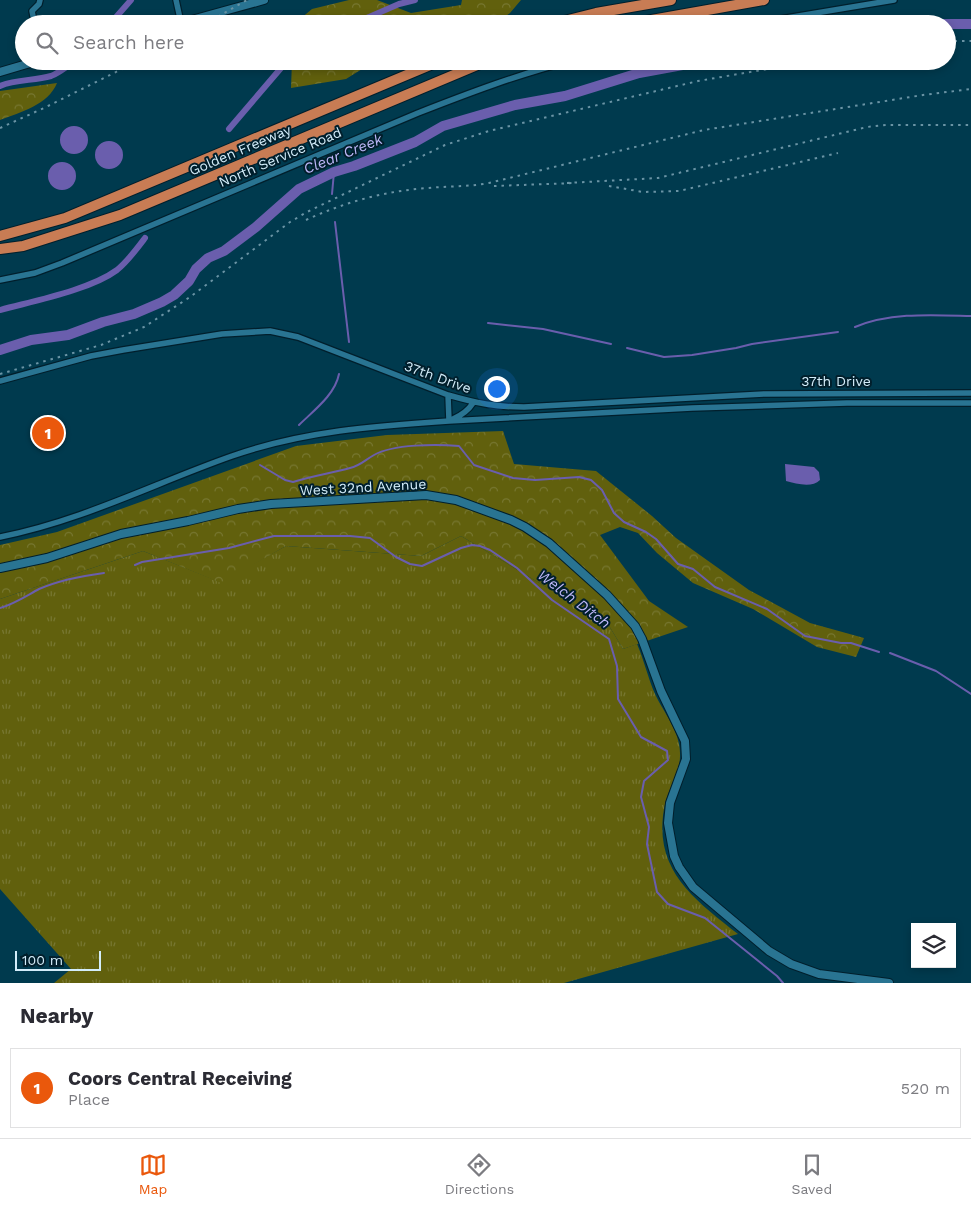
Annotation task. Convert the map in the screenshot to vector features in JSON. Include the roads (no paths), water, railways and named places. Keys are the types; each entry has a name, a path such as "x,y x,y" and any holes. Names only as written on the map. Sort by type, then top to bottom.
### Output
{"highway":[{"path":"588,15 671,0"},
{"path":"680,15 764,0"},
{"name":"Golden Freeway","path":"0,236 65,218 419,70"},
{"name":"Golden Freeway","path":"0,249 23,246 120,215 466,70"}],"street":[{"path":"33,15 32,11 39,4 40,0"},
{"path":"176,0 178,15"},
{"path":"209,15 264,0"},
{"path":"804,15 894,0"},
{"path":"0,72 15,67"},
{"name":"North Service Road","path":"0,280 35,273 62,263 409,116 538,70"},
{"name":"37th Drive","path":"0,381 90,356 222,334 270,331 298,337 448,395 473,403 495,406 524,408 764,394 971,393"},
{"path":"448,395 449,421"},
{"path":"449,421 462,415 473,403"},
{"path":"0,537 22,533 103,508 234,455 325,433 369,426 717,407 846,403 971,404"},
{"name":"West 32nd Avenue","path":"0,568 47,558 121,534 271,504 408,495 434,496 456,500 518,524 550,544 607,595 630,619 642,639 661,690 685,741 686,759 670,803 668,823 670,841 676,861 693,887 769,951 791,964 819,974 889,983"}],"waterway":[{"path":"118,15 131,0"},
{"path":"374,15 399,4 415,0"},
{"name":"Clear Creek","path":"956,24 971,24"},
{"path":"0,86 12,82 51,76 62,70"},
{"path":"229,129 279,70"},
{"name":"Clear Creek","path":"0,350 31,340 68,335 103,322 134,314 162,302 174,295 189,281 196,269 208,258 224,251 256,227 299,189 334,172 415,142 443,126 515,105 565,96 639,73 655,70"},
{"path":"332,194 334,172"},
{"path":"335,222 349,342"},
{"path":"0,310 61,294 106,277 125,263 145,238"},
{"path":"855,327 869,322 898,317 927,315 971,316"},
{"path":"488,323 543,329 611,344"},
{"path":"627,348 664,357 692,355 752,344 838,332"},
{"path":"299,425 328,396 337,382 339,374"},
{"path":"260,465 285,480 293,482 354,467 382,451 403,447 450,445 459,446 474,465 513,478 535,480 579,477 591,480 602,490 614,513 624,522 656,539 678,564 693,569 715,587 767,609 805,636 841,643 851,643 879,652"},
{"name":"Welch Ditch","path":"135,565 142,562 229,548 274,536 350,536 370,538 396,557 410,564 422,566 472,545 490,550 517,568 552,600 609,639 617,666 618,699 641,737 667,751 668,760 644,781 641,797 649,827 647,844 657,892 668,904 705,918 777,976 783,983"},
{"name":"Welch Ditch","path":"0,608 55,583 104,573"},
{"path":"890,653 936,671 971,694"}],"railway":[{"path":"221,15 247,0"},
{"path":"956,41 971,41"},
{"path":"0,128 120,70"},
{"path":"0,374 101,345 144,327 190,297 290,222 445,145 489,131 698,81 762,70"},
{"path":"306,220 335,208 381,195 412,189 489,183 704,130 971,89"},
{"path":"567,183 658,178 867,127 886,125 971,125"},
{"path":"609,186 643,192 679,191 838,153"},
{"path":"494,186 574,183"}],"place":[{"name":"Coors Central Receiving","path":"48,433"}]}
